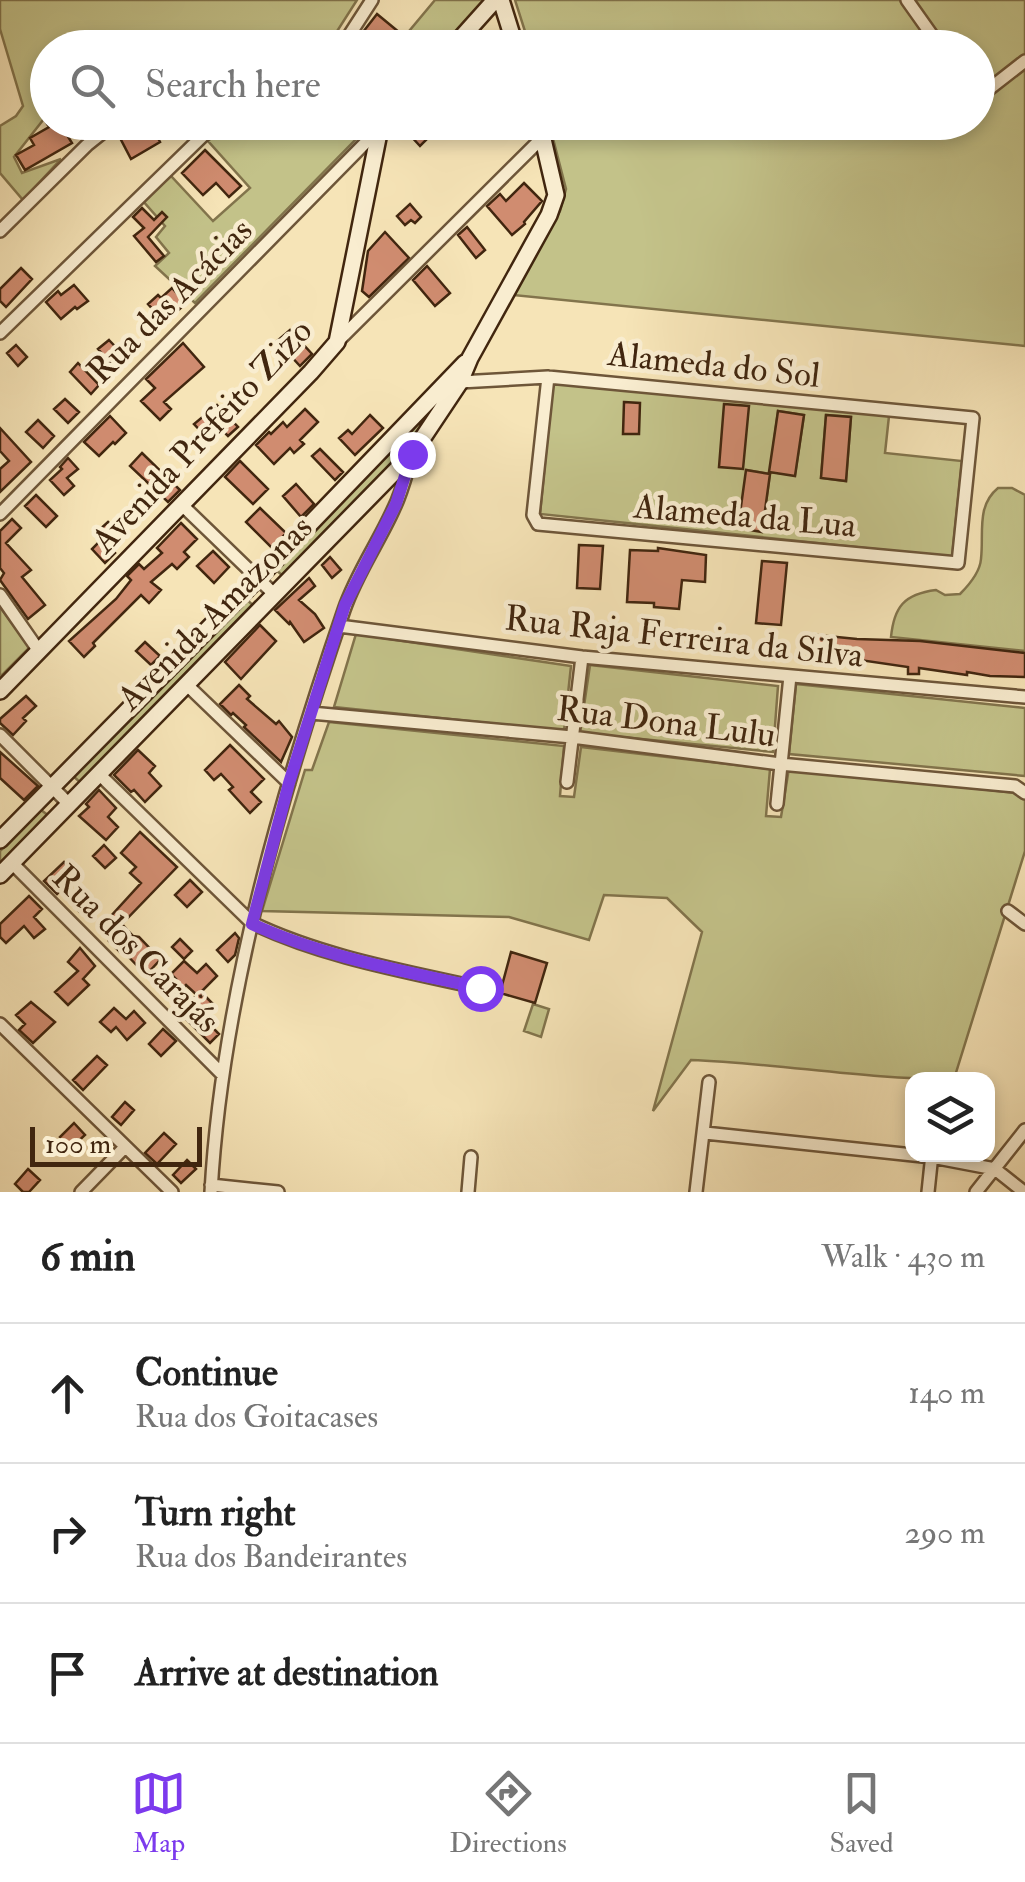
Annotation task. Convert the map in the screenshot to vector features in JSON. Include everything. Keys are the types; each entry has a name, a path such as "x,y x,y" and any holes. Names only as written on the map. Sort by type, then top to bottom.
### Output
{"main road":[{"path":"469,30 498,0 509,30"},
{"name":"Avenida Prefeito Zizo","path":"0,691 338,342 379,140"},
{"path":"455,380 556,195 543,140"},
{"name":"Avenida Amazonas","path":"0,875 412,454 455,380"},
{"name":"Avenida Amazonas","path":"0,840 455,380"}],"street":[{"path":"353,30 372,0"},
{"path":"907,0 928,30"},
{"path":"995,85 1025,61"},
{"path":"0,231 94,140"},
{"path":"0,333 198,140"},
{"name":"Rua das Acácias","path":"0,514 367,140"},
{"path":"338,342 531,140"},
{"name":"Alameda do Sol","path":"455,380 548,377 973,418 958,563"},
{"name":"Alameda da Lua","path":"548,377 533,515 534,521 544,526 958,563"},
{"path":"278,1192 218,1189 215,1128 222,1074 252,924 289,783 345,605 396,504 412,454"},
{"path":"182,504 275,596"},
{"path":"0,596 40,650"},
{"name":"Rua Raja Ferreira da Silva","path":"339,626 582,656 1025,697"},
{"path":"567,782 582,656"},
{"path":"778,804 790,676"},
{"path":"186,684 289,783"},
{"name":"Rua Dona Lulu","path":"312,712 572,737 1020,790"},
{"path":"0,735 69,804"},
{"path":"99,774 252,924 360,960 480,988"},
{"name":"Rua dos Carajás","path":"12,863 222,1074"},
{"path":"1008,911 1025,924"},
{"path":"0,1024 172,1192"},
{"path":"696,1192 709,1082"},
{"path":"976,1192 1025,1130"},
{"path":"704,1134 905,1153"},
{"path":"81,1192 124,1148"},
{"path":"468,1192 471,1157"},
{"path":"928,1192 931,1162"},
{"path":"961,1162 995,1169 1024,1192"}],"shaded area":[{"path":"0,0 357,0 338,30 30,30 30,137 14,157 22,173 61,159 23,200 0,173 0,126 23,106 0,29"},
{"path":"435,0 491,0 462,30 410,30"},
{"path":"515,0 1025,0 1025,346 513,295 560,211 566,189 553,140 995,140 995,30 525,30"},
{"path":"355,140 195,303 155,266 169,253 156,237 165,226 143,201 171,176 213,221 250,188 208,141"},
{"path":"553,381 889,416 885,453 962,461 952,557 540,514","holes":["778,411 804,415 795,475 770,472","826,415 851,417 846,481 821,478","747,470 770,474 762,531"]},
{"path":"424,417 426,422 396,462 284,577 275,569"},
{"path":"998,488 1012,488 1025,495 1025,651 891,637 898,610 908,599 936,590 945,595 960,594 974,578 981,559 986,503"},
{"path":"245,598 255,607 82,784 73,776"},
{"path":"0,607 30,647 0,677"},
{"path":"356,634 571,666 564,731 334,707"},
{"path":"590,665 778,686 773,752 580,733"},
{"path":"796,684 1025,708 1025,776 789,754"},
{"path":"329,722 564,746 560,796 574,797 581,747 770,769 766,816 781,817 789,768 1025,794 1025,851 956,1072 905,1072 905,1077 889,1077 691,1060 653,1111 702,932 667,898 604,895 589,940 509,917 262,911 305,770 312,770"},
{"path":"41,810 49,816 0,867 0,851"},
{"path":"533,1004 549,1009 541,1037 524,1031"}],"building":[{"path":"377,14 396,30 365,30"},
{"path":"31,140 72,143 25,170 16,155 34,145"},
{"path":"121,140 159,140 160,142 131,159"},
{"path":"205,150 241,186 229,197 216,183 203,195 182,173"},
{"path":"524,183 542,201 512,235 487,206 500,194 506,201"},
{"path":"410,204 421,217 405,225 397,216"},
{"path":"142,208 154,220 162,212 167,217 148,237 164,256 156,262 134,236 144,228 133,217"},
{"path":"467,227 485,250 476,258 458,235"},
{"path":"385,232 409,258 369,297 362,291 368,251"},
{"path":"427,266 450,293 435,306 413,280"},
{"path":"21,268 32,279 6,307 0,301 0,289"},
{"path":"74,285 88,301 61,319 46,302 58,291 61,295"},
{"path":"172,288 186,303 165,323 148,304"},
{"path":"290,330 312,354 300,366 277,341"},
{"path":"109,340 126,358 115,368 98,349"},
{"path":"183,343 204,367 164,402 171,409 160,420 141,401 155,388 146,379"},
{"path":"16,345 27,357 18,366 7,353"},
{"path":"78,363 99,385 91,394 70,372"},
{"path":"65,399 79,412 68,423 54,409"},
{"path":"624,402 640,403 639,434 623,434"},
{"path":"724,404 749,406 743,469 719,467"},
{"path":"217,405 238,427 228,436 221,429 209,440 194,424"},
{"path":"305,409 318,422 300,440 304,444 294,453 290,448 274,464 256,445 283,422 287,427"},
{"path":"778,411 804,415 795,476 769,472"},
{"path":"370,415 383,428 355,455 339,438 348,430 352,434"},
{"path":"826,415 851,417 846,481 821,478"},
{"path":"110,416 126,433 99,456 84,442"},
{"path":"38,420 54,436 43,448 26,432"},
{"path":"0,428 31,462 0,492 0,469 9,461 0,451"},
{"path":"320,449 343,472 335,480 312,456"},
{"path":"142,453 180,490 168,502 130,466"},
{"path":"68,458 78,469 67,478 74,486 64,495 50,480"},
{"path":"240,461 268,489 253,504 225,477"},
{"path":"746,470 770,474 762,532 738,528"},
{"path":"296,484 314,504 301,517 283,496"},
{"path":"36,495 57,516 46,527 25,506"},
{"path":"260,508 286,533 272,548 246,522"},
{"path":"12,519 21,528 6,543 31,570 22,577 45,605 28,619 0,580 4,573 0,568 0,531"},
{"path":"108,522 122,536 110,548 115,553 105,563 92,549 104,537 98,531"},
{"path":"181,523 197,539 184,552 189,557 177,569 172,564 151,582 161,590 149,603 141,595 84,657 69,641 116,599 131,580 127,576 139,564 144,569 162,553 157,548"},
{"path":"579,545 603,546 600,589 577,588"},
{"path":"658,548 706,555 705,582 682,580 679,609 627,602 630,550"},
{"path":"213,551 229,567 214,583 197,566"},
{"path":"330,557 341,570 332,578 322,565"},
{"path":"762,561 787,563 781,625 756,623"},
{"path":"309,578 315,586 299,600 324,628 304,642 290,622 275,610"},
{"path":"260,625 276,641 241,679 225,662"},
{"path":"807,634 1025,653 1025,677 919,668 919,674 908,674 908,667 805,652"},
{"path":"145,642 160,656 151,665 136,651"},
{"path":"239,685 250,696 247,699 276,724 279,721 292,737 281,762 220,704"},
{"path":"26,696 36,706 13,735 0,719"},
{"path":"230,745 264,779 251,792 261,802 250,813 229,790 233,787 221,774 214,780 205,770"},
{"path":"138,750 155,766 149,773 161,786 145,802 114,775"},
{"path":"0,752 38,786 24,800 0,778"},
{"path":"99,790 116,808 108,817 118,827 106,840 79,816"},
{"path":"140,832 177,867 122,924 159,958 146,975 100,928 141,883 130,873 136,867 121,853"},
{"path":"104,845 116,858 105,868 93,856"},
{"path":"64,862 77,875 57,894 44,881"},
{"path":"190,880 202,892 187,907 175,895"},
{"path":"84,892 92,900 80,912 72,904"},
{"path":"29,896 42,909 34,917 45,929 34,938 24,926 6,943 0,937 0,924"},
{"path":"235,933 239,938 235,955 228,962 217,950"},
{"path":"180,939 192,951 184,959 172,947"},
{"path":"80,948 95,966 83,979 89,985 68,1005 55,992 78,971 68,962"},
{"path":"511,952 547,963 535,1003 500,993"},
{"path":"184,961 197,973 206,964 217,976 201,992 214,1005 202,1017 219,1034 210,1043 181,1014 197,995 186,985 171,999 164,991 176,979 171,974"},
{"path":"31,1002 55,1022 33,1043 19,1030 25,1024 16,1015"},
{"path":"114,1008 126,1019 134,1011 145,1023 127,1040 116,1027 111,1032 100,1022"},
{"path":"163,1029 176,1041 161,1056 149,1044"},
{"path":"97,1056 107,1065 83,1090 73,1080"},
{"path":"125,1102 134,1110 121,1125 112,1117"},
{"path":"74,1123 85,1135 71,1148 60,1137"},
{"path":"164,1133 176,1144 157,1164 145,1153"},
{"path":"187,1160 196,1169 181,1183 173,1175"},
{"path":"28,1169 40,1180 29,1192 23,1192 15,1184"}],"route":[{"path":"412,454 396,504 345,605 289,783 252,924 360,960 480,988"}]}
